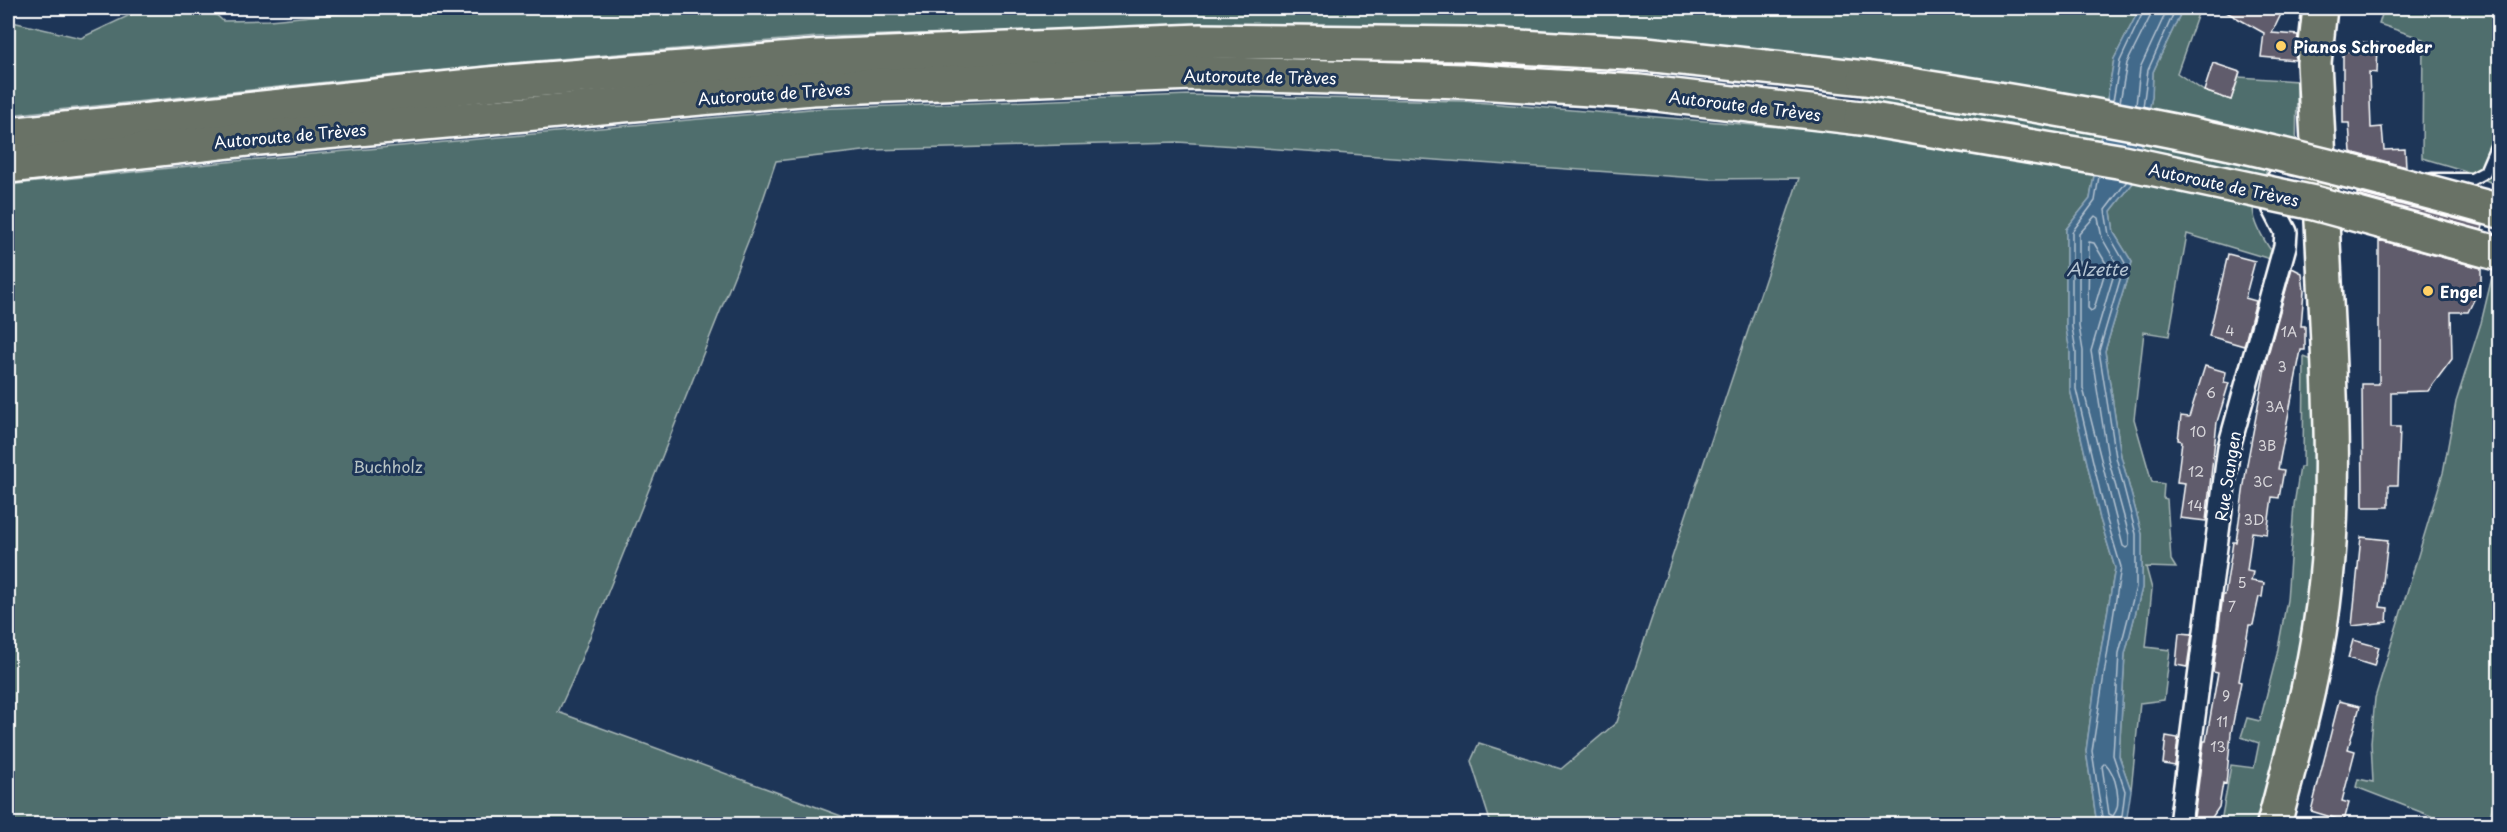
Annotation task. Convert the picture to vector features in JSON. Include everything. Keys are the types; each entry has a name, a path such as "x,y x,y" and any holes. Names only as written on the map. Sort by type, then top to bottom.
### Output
{"main road":[{"path":"2274,825 2316,660 2331,523 2332,455 2314,63 2320,8"},
{"name":"Autoroute de Trèves","path":"8,135 508,82 817,57 1200,41 1465,44 1646,54 1865,78 1992,97 2235,144 2396,183 2499,211"},
{"name":"Autoroute de Trèves","path":"8,166 247,139 813,88 1194,73 1462,81 1615,91 1861,118 2164,171 2314,203 2499,254"}],"street":[{"name":"Rue Sangen","path":"2181,825 2229,447 2285,246 2286,232 2273,207 2273,188 2279,178 2288,175 2320,180"}],"lane":[{"path":"2320,180 2472,179 2485,172 2497,144"}],"green space":[{"name":"Buchholz","path":"145,8 209,8 223,21 269,20 397,8 2140,8 2114,59 2090,199 2066,229 2066,328 2070,352 2070,389 2100,519 2115,568 2086,751 2097,824 1491,824 1471,761 1479,743 1561,769 1617,722 1799,178 1710,179 1178,142 872,150 776,161 753,229 558,712 863,824 8,824 8,185 246,160 810,109 1189,95 1462,101 1815,130 1857,136 1867,65 1202,26 817,37 512,63 8,115 8,21 81,38"},
{"path":"2183,8 2200,8 2177,73 2204,91 2231,100 2239,77 2297,81 2296,162 2269,168 2256,191 2253,210 2255,220 2272,252 2270,259 2187,234 2169,336 2144,332 2134,419 2152,482 2164,484 2163,498 2167,499 2171,560 2176,568 2146,567 2152,589 2146,647 2170,650 2164,700 2140,703 2131,790 2119,756 2125,654 2142,588 2142,534 2121,456 2105,351 2132,262 2114,233 2111,211 2133,183 2152,97 2153,72"},
{"path":"2384,8 2499,8 2499,186 2463,170 2422,158 2423,39 2379,24"},
{"path":"2499,248 2500,777 2488,824 2428,824 2431,816 2356,787 2358,779 2373,782 2371,742 2375,698 2443,473 2456,402 2481,323"},
{"path":"2304,357 2312,360 2315,508 2311,583 2300,656 2286,720 2258,824 2218,824 2221,822 2231,765 2254,768 2259,743 2241,737 2247,718 2260,721 2277,654 2287,600 2294,505 2300,467 2303,467"}],"water":[{"name":"Alzette","path":"2140,8 2183,8 2153,72 2152,97 2133,183 2111,211 2114,233 2132,262 2105,351 2121,456 2142,534 2142,588 2125,654 2119,756 2131,790 2126,824 2097,824 2086,751 2115,568 2100,519 2070,389 2070,352 2066,328 2066,229 2090,199 2114,59"}],"building":[{"path":"2219,8 2284,8 2272,33 2298,35 2295,60 2261,57 2264,33"},
{"path":"2358,42 2378,43 2377,73 2369,72 2371,128 2382,127 2384,150 2405,149 2406,167 2351,152 2349,123 2343,123 2343,51 2357,52"},
{"path":"2213,63 2240,72 2231,100 2204,91"},
{"path":"2357,193 2483,226 2482,230 2357,195"},
{"name":"Engel","path":"2379,240 2481,268 2481,285 2468,312 2451,312 2452,359 2428,391 2391,392 2391,427 2400,427 2398,485 2389,485 2389,507 2363,507 2362,384 2379,384"},
{"path":"2228,254 2255,261 2245,298 2256,301 2244,346 2209,336"},
{"path":"2292,268 2302,273 2304,291 2301,326 2305,326 2305,350 2301,350 2278,469 2284,470 2279,498 2272,497 2267,534 2252,532 2247,571 2253,572 2251,581 2264,583 2262,597 2259,597 2253,625 2249,625 2231,733 2226,784 2223,783 2219,807 2209,822 2194,818 2204,741 2206,741 2218,673 2213,672 2223,595 2225,595 2233,542 2236,542 2247,464 2267,358"},
{"path":"2205,366 2226,372 2224,382 2229,383 2217,422 2206,521 2180,518 2185,483 2177,482 2182,441 2178,440 2181,416 2189,417"},
{"path":"2361,537 2388,540 2380,607 2388,608 2387,622 2352,626"},
{"path":"2179,633 2192,634 2187,667 2176,665"},
{"path":"2353,640 2379,647 2374,666 2348,658"},
{"path":"2339,701 2360,706 2348,749 2355,751 2342,801 2349,803 2344,821 2311,811"},
{"path":"2166,736 2178,738 2175,766 2163,764"}],"place":[{"name":"Pianos Schroeder","path":"2281,46"},
{"name":"Engel","path":"2428,291"}]}
